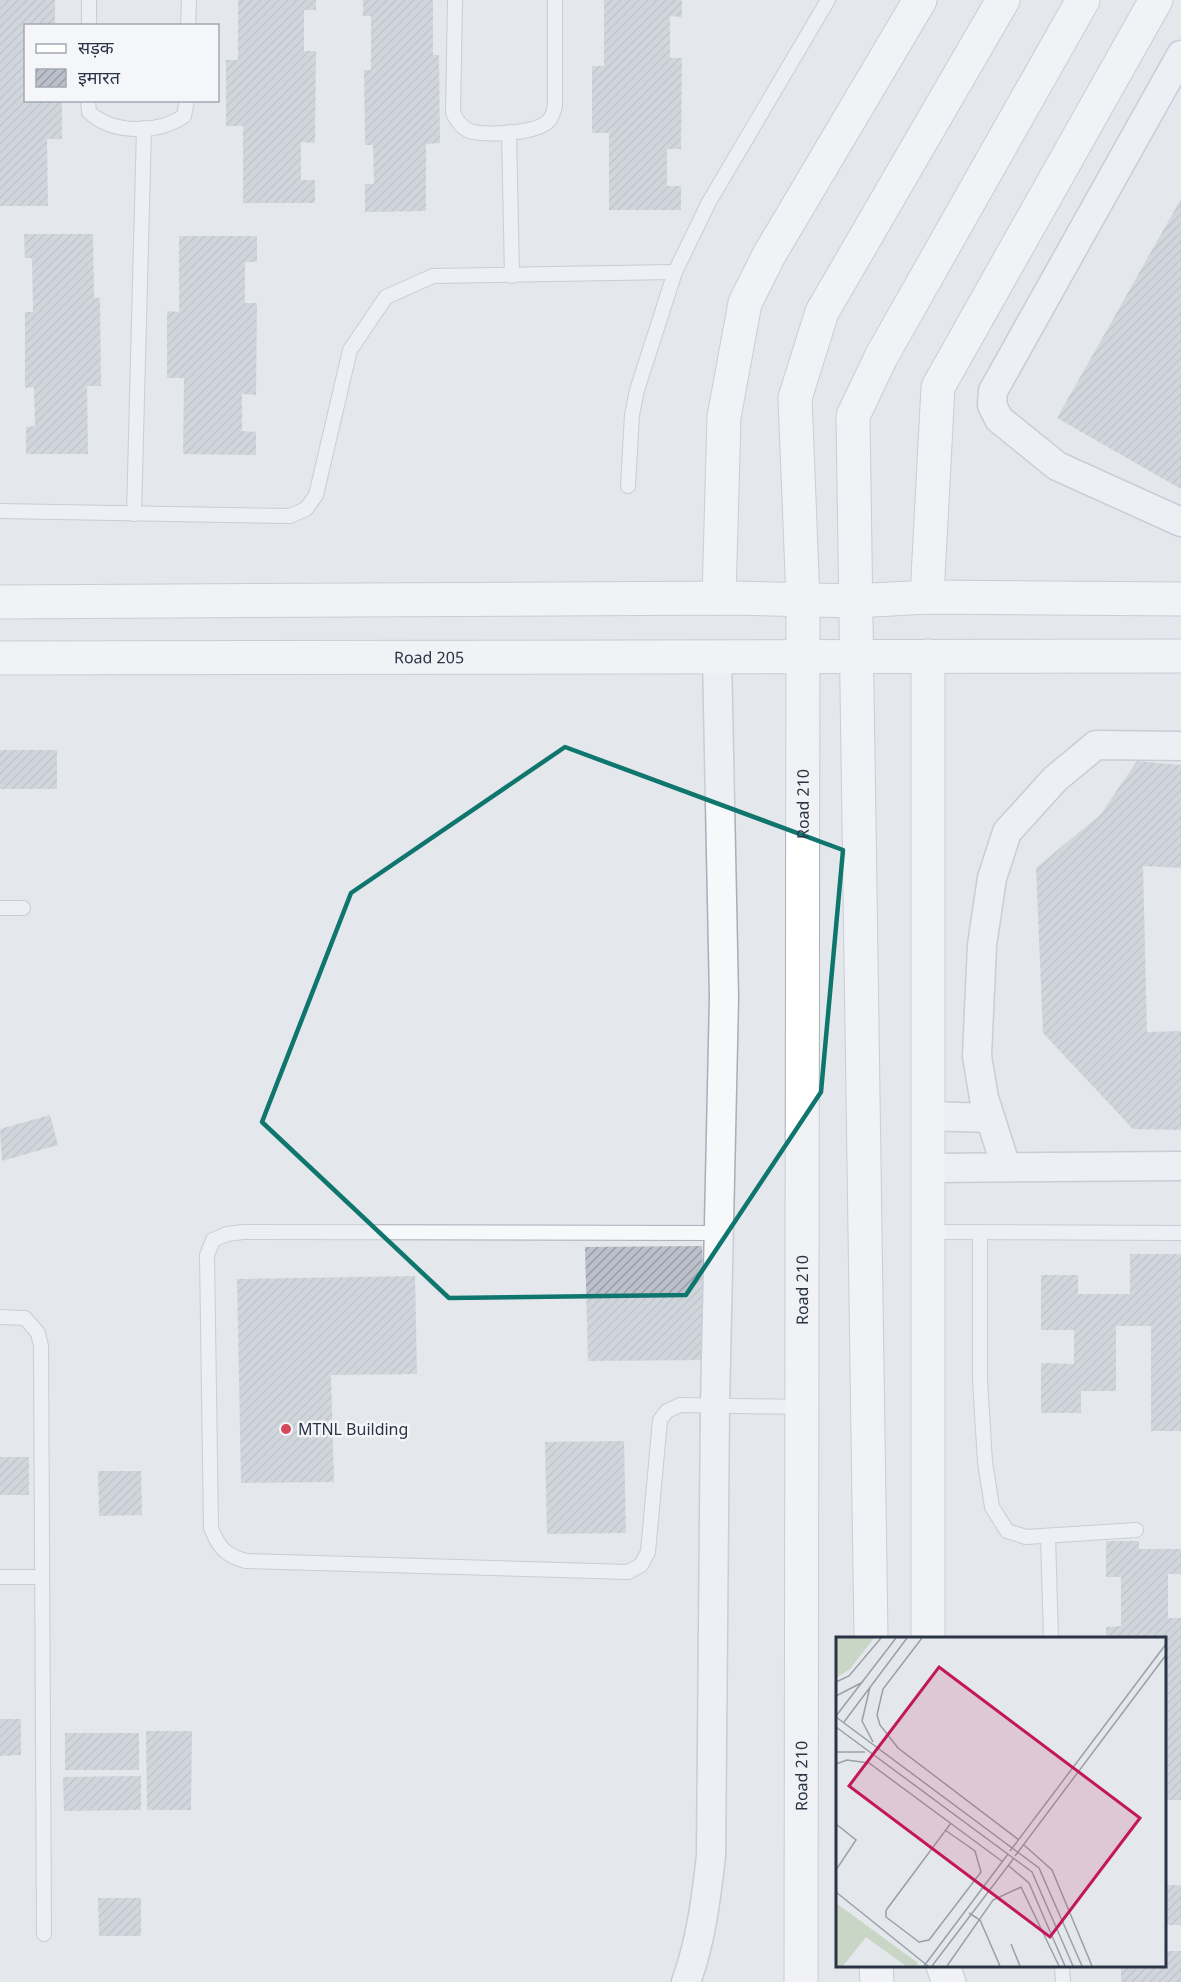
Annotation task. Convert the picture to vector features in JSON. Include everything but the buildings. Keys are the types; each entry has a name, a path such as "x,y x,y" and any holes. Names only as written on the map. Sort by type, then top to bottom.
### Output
{"main road":[{"path":"719,598 724,417 745,303 769,255 920,0"},
{"name":"Road 210","path":"801,1982 803,600 795,398 822,312 1003,0"},
{"path":"872,1637 853,416 881,357 1083,0"},
{"path":"927,597 938,387 1156,0"},
{"path":"0,602 719,598 855,601 927,597 1181,599"},
{"path":"928,656 928,1637"},
{"name":"Road 205","path":"0,658 1181,656"},
{"path":"876,1967 877,1982"},
{"path":"944,1967 949,1982"}],"street":[{"path":"1181,55 993,391 992,405 999,419 1058,466 1181,522"},
{"path":"686,1982 694,1959 705,1906 711,1857 715,1404 724,998 717,656"},
{"path":"1006,1167 990,1118 977,1056 982,945 992,878 1008,832 1055,779 1096,746 1181,746"},
{"path":"928,1116 990,1118"},
{"path":"928,1168 1181,1166"}],"lane":[{"path":"89,0 89,24"},
{"path":"188,24 189,0"},
{"path":"455,0 453,113 459,124 471,132 509,132 538,128 550,119 555,106 555,0"},
{"path":"628,486 632,415 637,390 675,272 709,202 828,0"},
{"path":"88,102 89,112 111,127 144,128 175,122 184,116 187,102"},
{"path":"134,514 144,128"},
{"path":"509,132 512,276"},
{"path":"0,511 290,516 306,509 316,495 350,350 386,297 434,276 675,272"},
{"path":"0,908 23,908"},
{"path":"719,1233 243,1232 227,1234 213,1240 207,1255 211,1528 219,1547 228,1556 246,1561 628,1572 641,1565 648,1552 660,1420 667,1411 680,1405 802,1407"},
{"path":"928,1232 1181,1233"},
{"path":"980,1232 980,1380 985,1462 992,1507 1007,1531 1026,1537 1136,1530"},
{"path":"0,1317 25,1318 38,1333 41,1346 44,1934"},
{"path":"1048,1536 1051,1637"},
{"path":"0,1577 42,1577"},
{"path":"1062,1967 1063,1982"}],"highlighted area":[{"path":"565,747 843,850 821,1092 686,1295 449,1298 262,1122 351,893"}],"place":[{"name":"MTNL Building","path":"286,1429"}]}
